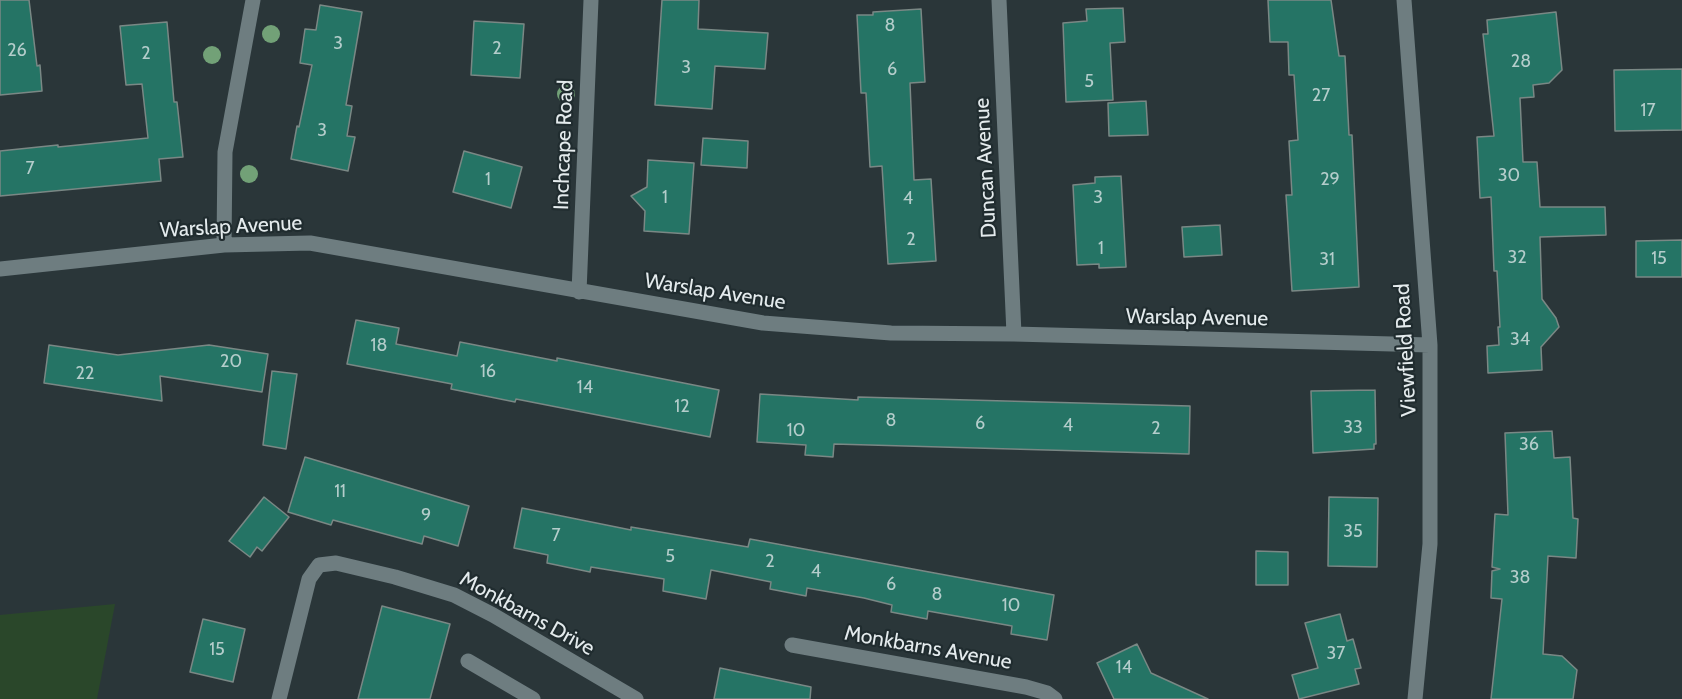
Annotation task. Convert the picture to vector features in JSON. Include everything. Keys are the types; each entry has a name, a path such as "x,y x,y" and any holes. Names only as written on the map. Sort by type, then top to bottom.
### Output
{"street":[{"path":"224,244 225,152 253,0"},
{"name":"Inchcape Road","path":"579,292 591,0"},
{"name":"Duncan Avenue","path":"999,0 1014,334"},
{"name":"Viewfield Road","path":"1404,0 1430,345 1430,544 1415,699"},
{"name":"Warslap Avenue","path":"0,269 224,244 310,243 763,323 891,333 1430,345"},
{"name":"Monkbarns Drive","path":"279,699 309,579 319,565 336,563 454,595 493,615 636,699"},
{"name":"Monkbarns Avenue","path":"792,645 1026,687 1047,693 1055,699"},
{"path":"468,661 533,699"}],"green space":[{"path":"115,604 97,699 0,699 0,615"}],"building":[{"path":"0,0 29,0 42,91 0,95"},
{"path":"662,0 699,0 698,29 768,33 765,69 715,66 712,109 655,105"},
{"path":"1268,0 1331,0 1339,56 1345,56 1349,135 1352,135 1359,287 1292,291 1286,195 1292,195 1289,141 1298,140 1294,75 1289,75 1288,42 1270,42"},
{"path":"320,5 362,12 346,105 352,106 347,136 355,137 348,171 291,159 312,65 300,63 305,29 316,30"},
{"path":"1123,8 1125,42 1110,43 1113,100 1066,102 1063,23 1087,21 1086,9"},
{"path":"921,9 925,82 910,83 914,180 931,179 936,261 888,264 882,166 870,167 866,93 861,93 857,15"},
{"path":"1556,12 1562,70 1549,83 1533,85 1534,97 1520,98 1523,162 1537,162 1540,207 1605,207 1606,235 1540,237 1542,299 1556,318 1559,327 1541,347 1542,370 1488,373 1487,346 1499,345 1498,327 1500,327 1497,271 1494,271 1491,197 1480,198 1477,137 1494,136 1483,34 1488,34 1487,20"},
{"path":"474,21 524,24 520,78 471,75"},
{"path":"167,22 174,102 177,102 183,157 159,159 161,181 0,196 0,151 148,138 142,84 126,85 120,26"},
{"path":"1682,69 1682,130 1615,131 1614,70"},
{"path":"1146,101 1148,135 1109,136 1108,103"},
{"path":"703,138 748,141 747,168 701,165"},
{"path":"464,151 522,167 511,208 453,192"},
{"path":"648,160 694,163 689,234 644,231 645,211 631,196 647,187"},
{"path":"1121,176 1126,267 1099,268 1099,264 1077,265 1073,185 1095,183 1095,177"},
{"path":"1220,225 1222,255 1184,257 1182,227"},
{"path":"1682,240 1682,277 1636,277 1636,241"},
{"path":"356,320 399,328 396,344 457,356 460,342 557,361 557,358 719,390 710,437 516,399 515,402 451,389 452,384 347,364"},
{"path":"49,345 118,355 209,345 268,354 262,392 160,376 162,401 44,383"},
{"path":"272,371 297,374 286,449 263,445"},
{"path":"1375,390 1376,444 1374,444 1374,449 1313,453 1311,391"},
{"path":"760,394 858,400 858,397 1190,406 1189,454 834,444 833,457 805,455 806,445 757,442"},
{"path":"1552,431 1554,458 1570,457 1573,518 1578,519 1576,558 1548,556 1543,654 1562,656 1577,670 1573,699 1491,699 1502,599 1491,598 1492,571 1500,569 1492,567 1495,514 1508,515 1505,433"},
{"path":"305,457 469,506 458,546 424,536 422,544 333,520 331,525 288,512"},
{"path":"264,497 289,517 262,551 257,547 250,557 229,541"},
{"path":"1329,497 1378,498 1377,567 1328,566"},
{"path":"522,508 631,530 631,527 748,547 750,539 1054,595 1047,640 1011,634 1012,626 928,611 927,619 891,612 892,605 864,598 807,588 806,596 770,589 771,582 711,570 706,599 663,591 664,579 591,567 590,572 547,563 548,555 514,548"},
{"path":"1256,551 1288,552 1288,585 1256,585"},
{"path":"382,606 450,624 430,699 358,699"},
{"path":"1340,614 1347,641 1353,639 1361,668 1355,669 1359,684 1299,699 1292,675 1318,668 1305,623"},
{"path":"203,619 245,629 233,682 190,672"},
{"path":"1137,644 1151,673 1208,699 1114,699 1097,663"},
{"path":"720,668 811,687 810,699 714,699"}]}
